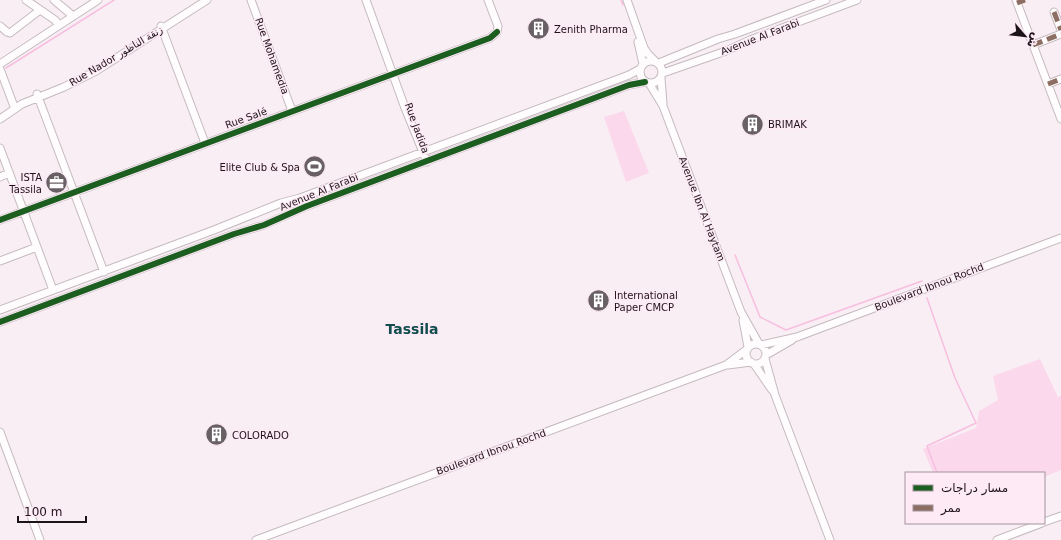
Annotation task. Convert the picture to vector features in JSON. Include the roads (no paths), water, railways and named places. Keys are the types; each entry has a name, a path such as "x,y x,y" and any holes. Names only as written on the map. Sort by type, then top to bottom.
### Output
{"street":[{"path":"26,0 56,24"},
{"path":"54,0 72,15"},
{"path":"72,15 91,0"},
{"path":"1,60 56,24 98,0"},
{"name":"Rue Nador زنقة الناظور","path":"160,28 200,0"},
{"name":"Rue Nador زنقة الناظور","path":"0,114 87,71 207,0"},
{"name":"Rue Mohamedia","path":"251,0 293,109"},
{"name":"Rue Mohamedia","path":"255,0 293,109"},
{"name":"Rue Jadida","path":"366,0 424,151 428,156 427,162"},
{"name":"Rue Jadida","path":"369,0 394,71"},
{"path":"484,0 495,31"},
{"path":"488,0 498,26 495,31"},
{"path":"623,0 636,34 642,66 641,77 647,82 655,83 662,76 662,66 648,54 644,48 627,0"},
{"name":"Avenue Al Farabi","path":"658,62 826,0"},
{"name":"Avenue Al Farabi","path":"662,76 750,40 857,0"},
{"path":"1025,0 1017,1 1061,119"},
{"path":"0,26 10,33 40,10"},
{"path":"1054,12 1061,30"},
{"path":"160,28 203,142"},
{"name":"Rue Salé","path":"0,220 23,210 394,71 490,38 495,31"},
{"path":"1033,45 1061,34"},
{"path":"642,66 649,60 658,62"},
{"name":"Avenue Al Farabi","path":"0,310 104,272 281,203 300,198 629,75 642,66"},
{"path":"0,69 13,108"},
{"name":"Avenue Ibn Al Haytam","path":"662,76 663,106"},
{"path":"1048,84 1061,79"},
{"path":"0,80 13,108"},
{"name":"Avenue Al Farabi","path":"0,322 239,232 264,225 307,206 629,85 647,82"},
{"name":"Avenue Ibn Al Haytam","path":"647,82 663,106 741,312 760,344"},
{"path":"38,95 104,272"},
{"name":"Rue Nador زنقة الناظور","path":"0,119 13,108"},
{"path":"0,148 53,290"},
{"path":"0,177 9,173"},
{"name":"Rue Salé","path":"0,216 23,210"},
{"name":"Boulevard Ibnou Rochd","path":"760,344 797,337 1061,238"},
{"path":"0,261 37,247"},
{"name":"Avenue Ibn Al Haytam","path":"741,312 747,349"},
{"name":"Boulevard Ibnou Rochd","path":"766,357 797,337"},
{"path":"775,395 746,357 747,349 754,344 760,344 765,349 775,395 830,540"},
{"name":"Boulevard Ibnou Rochd","path":"726,365 747,349"},
{"path":"752,363 760,363 766,357"},
{"name":"Boulevard Ibnou Rochd","path":"256,540 726,365 752,363"},
{"path":"0,432 40,540"},
{"path":"1045,522 1061,516"},
{"path":"997,540 1040,524"}],"waterway":[{"path":"6,68 114,0"},
{"path":"621,0 623,5"},
{"path":"735,255 760,317 786,330 922,281"},
{"path":"927,298 955,378 976,423 927,446 937,472"}],"place":[{"name":"Zenith Pharma","path":"539,29"},
{"name":"BRIMAK","path":"752,124"},
{"name":"Elite Club & Spa","path":"315,167"},
{"name":"ISTA Tassila","path":"57,183"},
{"name":"International Paper CMCP","path":"599,301"},
{"name":"COLORADO","path":"216,435"}],"district":[{"name":"Tassila","path":"412,329"}]}
